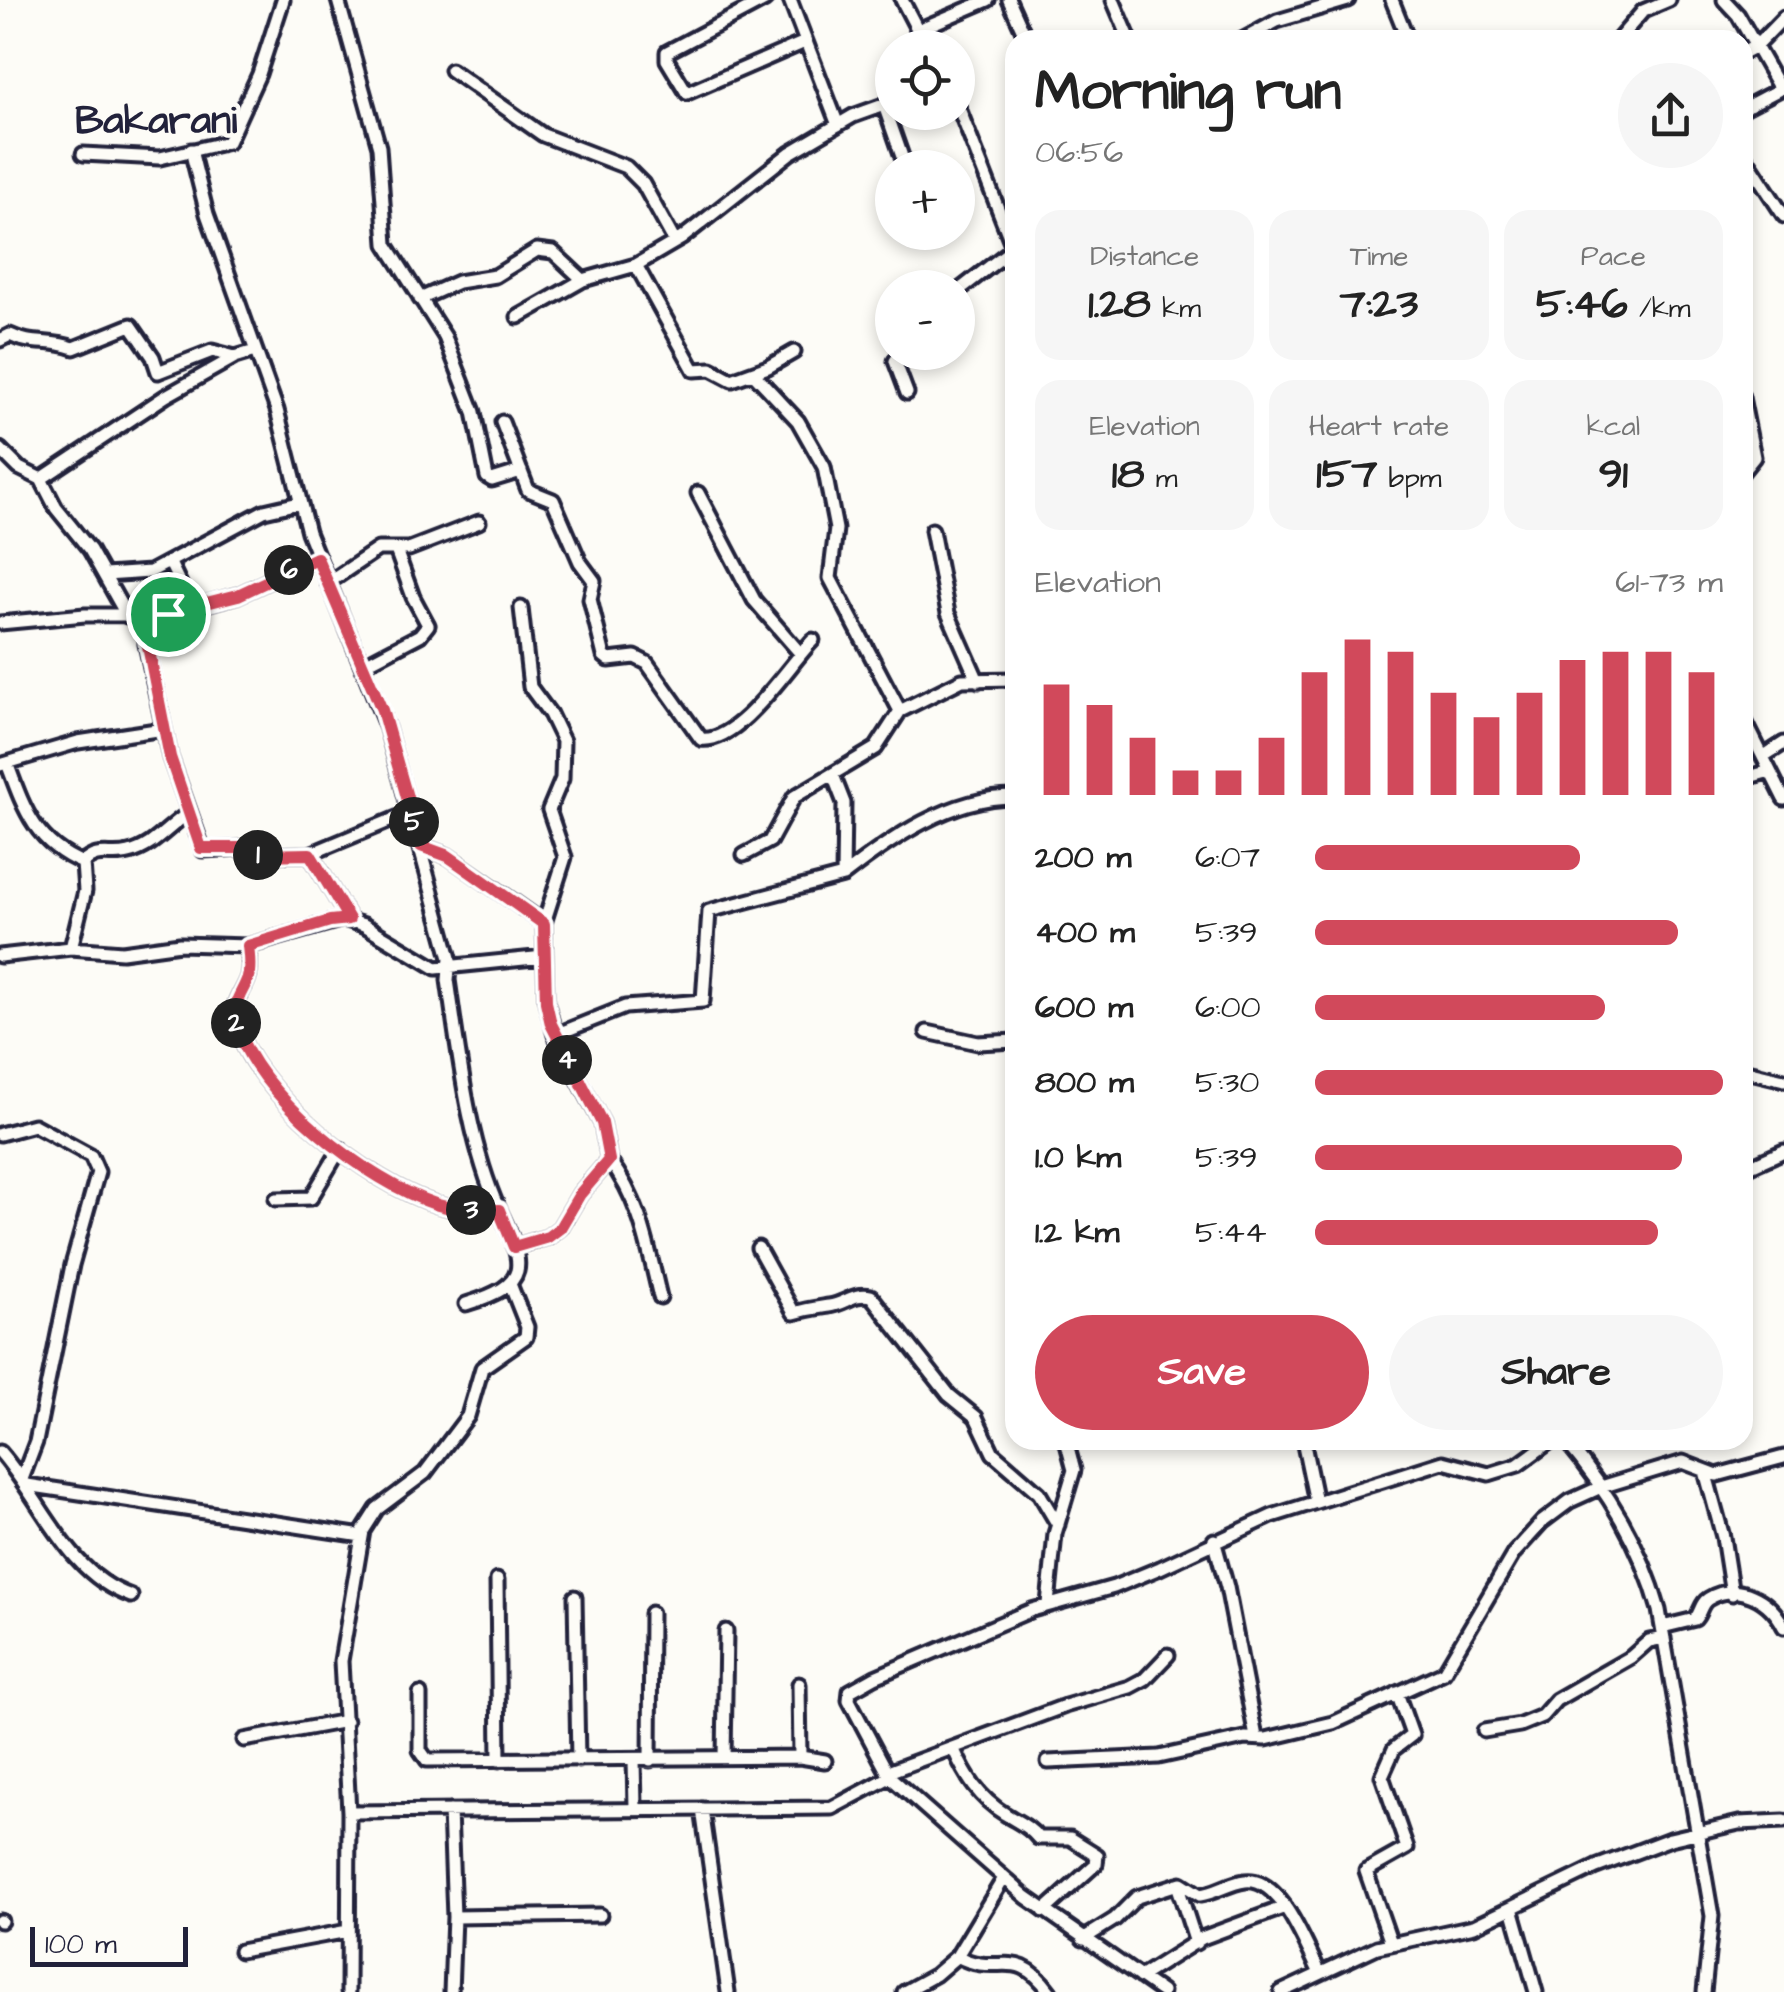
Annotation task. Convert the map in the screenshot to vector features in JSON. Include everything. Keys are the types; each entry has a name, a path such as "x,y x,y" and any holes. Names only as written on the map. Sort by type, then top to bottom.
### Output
{"street":[{"path":"83,154 160,158 226,144 233,138 284,0"},
{"path":"338,0 345,13 360,86 379,147 385,240 445,337 467,392 487,477 492,480 520,471"},
{"path":"765,0 668,52 667,60 686,93 805,42"},
{"path":"790,0 838,125"},
{"path":"902,0 918,30 988,0"},
{"path":"1008,0 1022,30"},
{"path":"1113,0 1126,30"},
{"path":"1260,30 1277,21 1348,0"},
{"path":"1392,0 1404,30"},
{"path":"1627,30 1643,12 1669,0"},
{"path":"1724,0 1745,30"},
{"path":"1753,48 1784,17"},
{"path":"1753,42 1782,88 1753,103"},
{"path":"451,70 544,135 626,167 642,184 676,242"},
{"path":"518,317 582,280 636,265 676,242 790,154 838,125 875,109"},
{"path":"967,130 1005,225"},
{"path":"191,150 208,214 277,410 317,558 382,710 421,846 450,969 454,1023 475,1142 483,1175 514,1247 518,1270 510,1284 493,1296 466,1304"},
{"path":"1753,169 1784,216"},
{"path":"420,298 458,282 495,276 537,250 553,252 582,280"},
{"path":"975,278 1005,256"},
{"path":"636,265 694,370 711,369 732,380 754,374 794,352"},
{"path":"0,340 10,335 26,344 56,340 74,348 131,325 159,372 207,352 234,357"},
{"path":"41,478 166,396 234,357 255,351"},
{"path":"895,370 906,393"},
{"path":"754,374 798,421 824,466 836,529 830,578 900,711"},
{"path":"502,422 531,493 553,500 580,562 594,582 590,599 604,656 609,660 635,657 648,663 701,739 724,736 778,682 812,640"},
{"path":"0,449 19,468 41,478 56,508 105,575 127,616"},
{"path":"698,493 754,600 800,653"},
{"path":"105,575 144,574 264,511 300,503"},
{"path":"328,583 370,552 396,550 479,522"},
{"path":"932,530 948,613 978,682"},
{"path":"363,665 420,635 428,626 412,597 396,550"},
{"path":"0,623 159,615 192,609 238,595 317,558"},
{"path":"170,563 192,609"},
{"path":"521,608 530,687 550,714 563,742 562,779 549,810 565,863 544,924 546,1002 556,1035 602,1123 609,1160 632,1194 645,1229 660,1297"},
{"path":"159,615 146,641 164,728 203,850 242,848 259,855 310,854 411,812"},
{"path":"744,855 770,841 794,797 876,748 900,711 962,680 1005,681"},
{"path":"83,863 51,846 23,805 3,764 78,742 164,728"},
{"path":"1753,736 1784,799"},
{"path":"1764,756 1784,743"},
{"path":"1753,775 1770,770"},
{"path":"833,775 844,803 843,876"},
{"path":"556,1035 625,1007 703,1002 709,911 843,876 938,815 964,805 1005,799"},
{"path":"83,863 96,853 122,854 142,848 170,831 188,812"},
{"path":"421,846 448,856 544,924"},
{"path":"310,854 349,919 423,964 450,969 544,958"},
{"path":"72,948 85,891 83,863"},
{"path":"0,956 72,948 122,952 180,944 248,946 349,919"},
{"path":"248,946 250,970 234,1010 239,1029 270,1086 292,1111 340,1149 432,1203 463,1210 499,1210"},
{"path":"926,1032 978,1044 1005,1043"},
{"path":"1753,1073 1784,1080"},
{"path":"0,1134 34,1125 91,1156 98,1172 72,1265 36,1442 24,1482"},
{"path":"276,1199 308,1200 327,1176 340,1149"},
{"path":"1753,1165 1784,1151"},
{"path":"514,1247 548,1237 560,1228 580,1194 609,1160"},
{"path":"758,1248 794,1313 834,1305 862,1294 872,1296 922,1355 949,1395 976,1417 993,1453 1038,1493 1058,1525"},
{"path":"348,1992 350,1812 341,1661 362,1536 377,1509 423,1476 468,1416 482,1368 526,1338 527,1327 510,1284"},
{"path":"1048,1604 1058,1525 1074,1470 1069,1450"},
{"path":"1305,1450 1316,1502"},
{"path":"1162,1992 1044,1911 889,1774 850,1708 850,1691 905,1663 1048,1604 1129,1581 1214,1540 1316,1502 1444,1462 1489,1474 1518,1465 1538,1450"},
{"path":"1572,1450 1601,1487 1634,1542 1663,1632 1712,1916 1704,1992"},
{"path":"0,1452 86,1570 106,1587 130,1596"},
{"path":"1048,1762 1149,1758 1322,1726 1444,1672 1522,1544 1554,1512 1601,1487 1683,1462 1704,1471 1726,1474 1784,1457"},
{"path":"1704,1471 1724,1537 1732,1594"},
{"path":"24,1482 362,1536"},
{"path":"1214,1540 1227,1586 1256,1737"},
{"path":"497,1580 499,1760"},
{"path":"1484,1731 1520,1725 1542,1716 1556,1700 1631,1657 1663,1632 1695,1620 1706,1600 1752,1594 1766,1602 1784,1627"},
{"path":"574,1597 578,1760"},
{"path":"650,1760 651,1613"},
{"path":"724,1758 726,1631"},
{"path":"350,1812 832,1808 889,1774 1065,1706 1130,1687 1145,1679 1168,1655"},
{"path":"800,1684 800,1757"},
{"path":"1391,1943 1366,1871 1407,1845 1382,1776 1394,1749 1412,1735 1397,1693"},
{"path":"420,1694 420,1750 423,1758 437,1761 800,1757 824,1761"},
{"path":"244,1740 346,1721"},
{"path":"954,1750 972,1785 987,1802 1032,1830 1038,1838 1070,1838 1097,1856 1096,1864 1044,1911"},
{"path":"634,1760 634,1807"},
{"path":"702,1808 728,1992"},
{"path":"450,1810 454,1917 451,1992"},
{"path":"1281,1992 1391,1943 1474,1926 1596,1867 1700,1831 1784,1822"},
{"path":"904,1992 926,1981 957,1956 1004,1878"},
{"path":"1083,1939 1115,1919 1137,1897 1177,1884 1185,1883 1200,1895 1246,1881 1260,1882 1286,1907 1320,1973"},
{"path":"1177,1884 1196,1943"},
{"path":"1140,1978 1196,1943 1286,1907"},
{"path":"1512,1908 1536,1992"},
{"path":"454,1917 600,1915"},
{"path":"240,1950 348,1931"},
{"path":"957,1956 981,1966 1018,1963 1035,1974 1050,1992"},
{"path":"926,1981 935,1992"}],"district":[{"name":"Bakarani","path":"156,119"}],"route":[{"path":"317,558 382,710 421,846 448,856 544,924 546,1002 551,1024 602,1123 609,1160 580,1194 566,1224 551,1236 514,1247 499,1210 444,1207 404,1188 340,1149 292,1111 270,1086 235,1019 235,1004 250,970 248,946 349,919 310,854 259,855 248,848 201,848 170,757 146,644 146,636 159,615 168,614 238,595 317,558"}]}
